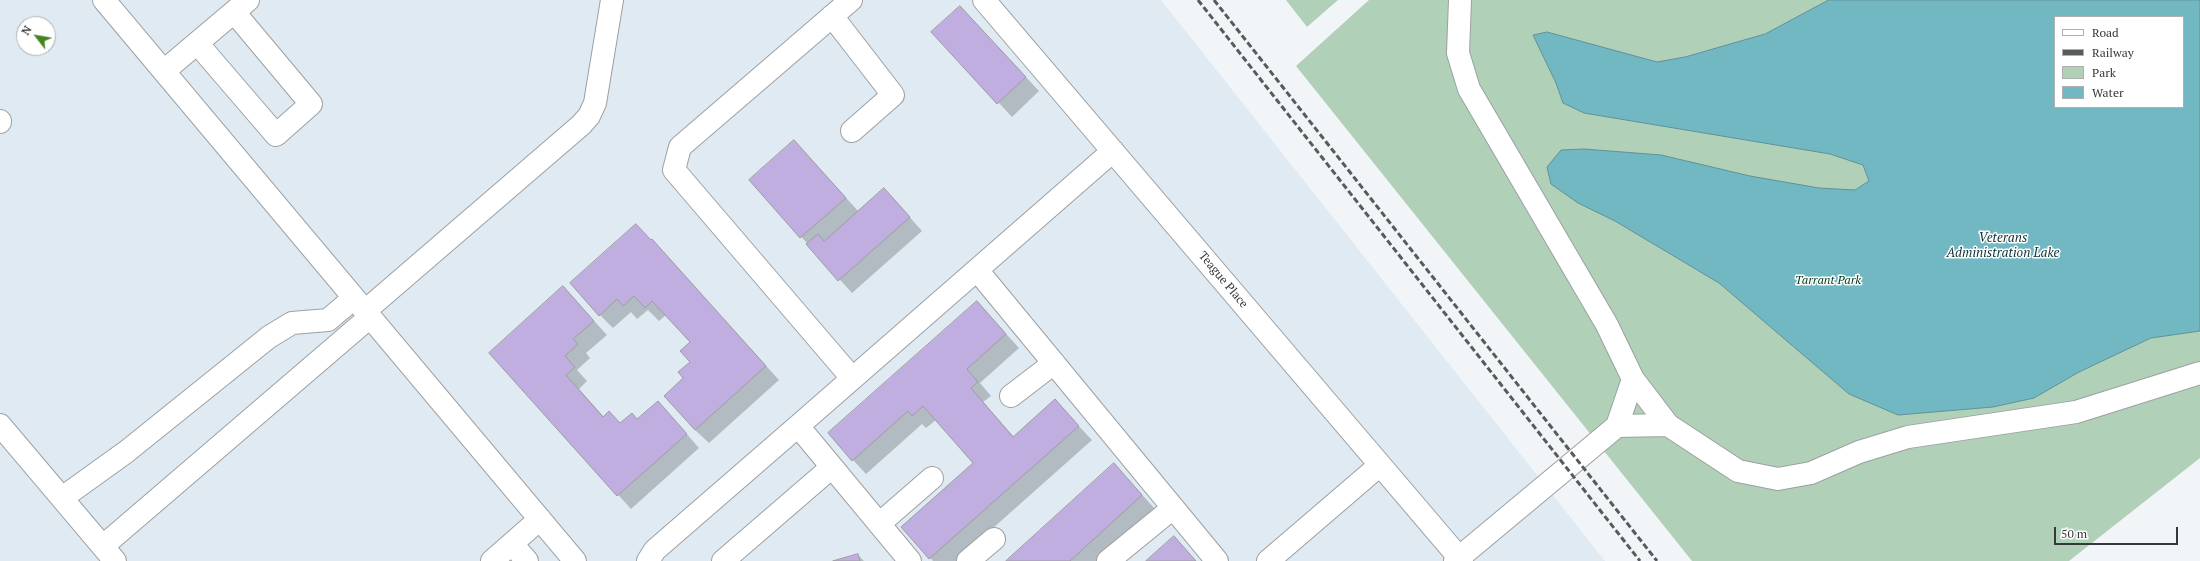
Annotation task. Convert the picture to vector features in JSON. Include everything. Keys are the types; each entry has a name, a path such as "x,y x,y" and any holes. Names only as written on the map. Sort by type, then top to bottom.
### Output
{"lane":[{"path":"104,0 575,561"},
{"path":"0,425 109,554 363,309 581,125 589,116 595,103 612,0"},
{"path":"851,0 680,147 674,170 852,378"},
{"name":"Teague Place","path":"984,0 1380,465 1458,560"},
{"path":"1460,0 1458,53 1469,89 1607,325 1633,379 1668,425 1738,471 1778,479 1811,474 1859,452 1908,437 2076,412 2200,373"},
{"path":"164,71 197,43 241,6 311,104 276,135 197,43"},
{"path":"832,16 893,95 852,131"},
{"path":"648,561 655,550 1113,151"},
{"path":"977,270 1216,561"},
{"path":"62,498 126,452 269,337 292,323 328,320 363,309"},
{"path":"1011,396 1054,363"},
{"path":"1458,560 1617,426 1633,379"},
{"path":"1617,426 1668,425"},
{"path":"798,426 910,561"},
{"path":"1268,561 1380,465"},
{"path":"723,561 832,467"},
{"path":"879,524 932,478"},
{"path":"1108,561 1173,508"},
{"path":"492,561 540,520"},
{"path":"968,561 994,539"},
{"path":"512,544 527,561"}],"shaded area":[{"path":"0,0 1161,0 1605,561 0,561"}],"green space":[{"path":"1286,0 1338,0 1307,27"},
{"name":"Tarrant Park","path":"1369,0 2200,0 2200,458 2069,561 1692,561 1296,66"}],"water":[{"name":"Veterans Administration Lake","path":"1829,0 2200,0 2200,331 2151,338 2079,372 2034,398 1993,407 1898,415 1849,394 1719,283 1615,221 1578,203 1551,184 1547,167 1561,150 1584,149 1661,155 1750,176 1819,188 1855,190 1869,181 1863,165 1830,154 1584,113 1563,103 1556,83 1533,35 1547,32 1657,62 1685,57 1765,34"}],"building":[{"path":"960,6 1026,77 997,104 931,32"},
{"path":"794,140 846,198 800,238 749,180"},
{"path":"884,188 910,217 838,281 806,244 818,234 824,241"},
{"path":"636,224 651,240 652,239 766,366 695,430 664,396 683,378 678,372 690,362 680,351 690,342 652,301 645,308 634,296 623,306 617,299 599,316 570,283"},
{"path":"563,286 594,321 573,339 578,344 565,356 575,367 566,375 603,417 609,411 620,423 632,413 637,419 658,401 687,434 617,496 489,353"},
{"path":"977,301 1006,334 967,369 978,382 971,388 1013,437 1055,399 1079,426 929,559 901,527 973,463 923,406 912,416 908,411 852,461 828,433"},
{"path":"1114,463 1142,495 1070,561 1006,561"},
{"path":"1174,536 1196,561 1146,561"},
{"path":"858,554 860,561 833,561"}],"railway":[{"path":"1198,0 1640,561"},
{"path":"1214,0 1657,561"}]}
